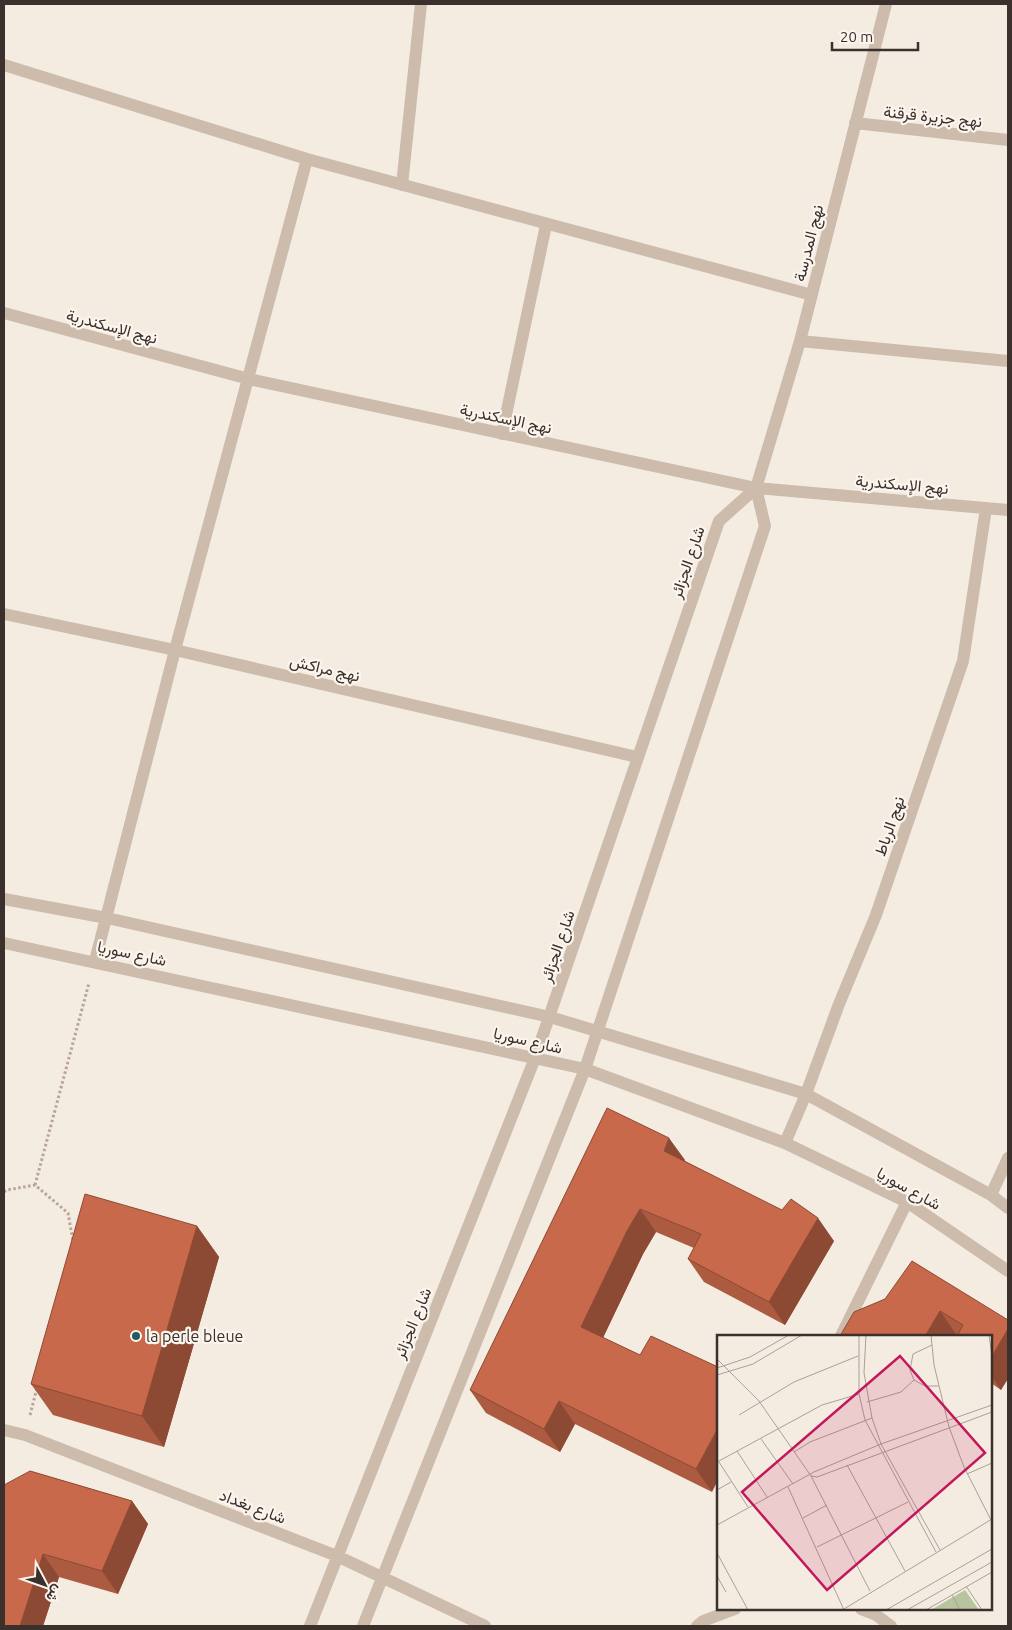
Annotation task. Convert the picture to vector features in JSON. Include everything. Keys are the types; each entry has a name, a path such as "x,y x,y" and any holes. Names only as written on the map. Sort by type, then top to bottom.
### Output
{"street":[{"path":"402,185 421,4"},
{"name":"نهج المدرسة","path":"756,488 800,341 886,4"},
{"path":"4,65 307,159 546,225 812,295"},
{"name":"نهج جزيرة قرقنة","path":"855,124 1008,140"},
{"path":"95,961 174,650 249,379 307,159"},
{"path":"502,434 546,225"},
{"name":"نهج الإسكندرية","path":"4,313 249,379 756,488 1008,510"},
{"path":"800,341 1008,361"},
{"path":"363,1626 597,1032 764,526 756,488"},
{"name":"شارع الجزائر","path":"310,1626 550,1018 719,521 756,488"},
{"name":"نهج الرباط","path":"785,1143 876,915 963,661 986,508"},
{"name":"نهج مراكش","path":"4,614 174,650 638,757"},
{"name":"شارع سوريا","path":"4,899 107,918 550,1018 806,1094 991,1195 1008,1208"},
{"name":"شارع سوريا","path":"4,942 584,1069 785,1143 907,1202 1008,1271"},
{"path":"991,1195 1008,1158"},
{"path":"841,1335 907,1202"},
{"name":"شارع بغداد","path":"4,1430 25,1435 337,1556 485,1626"},
{"path":"697,1626 703,1621 732,1610"},
{"path":"864,1610 876,1615 891,1626"}],"path":[{"path":"35,1185 95,961"},
{"path":"4,1192 35,1185"},
{"path":"35,1185 68,1213 74,1246"},
{"path":"25,1435 40,1379"}],"building":[{"path":"607,1108 669,1138 664,1151 782,1210 791,1199 818,1218 769,1302 688,1259 701,1234 640,1209 627,1231 581,1327 640,1355 651,1336 717,1367 717,1430 696,1469 559,1401 544,1429 470,1390"},
{"name":"la perle bleue","path":"85,1194 197,1226 142,1416 31,1384"},
{"path":"912,1261 1008,1320 1008,1329 992,1356 992,1335 958,1335 963,1325 940,1311 926,1335 841,1335 854,1312 885,1299"},
{"path":"30,1471 132,1501 102,1571 43,1554 20,1626 4,1626 4,1485"}],"place":[{"name":"la perle bleue","path":"136,1336"}]}
